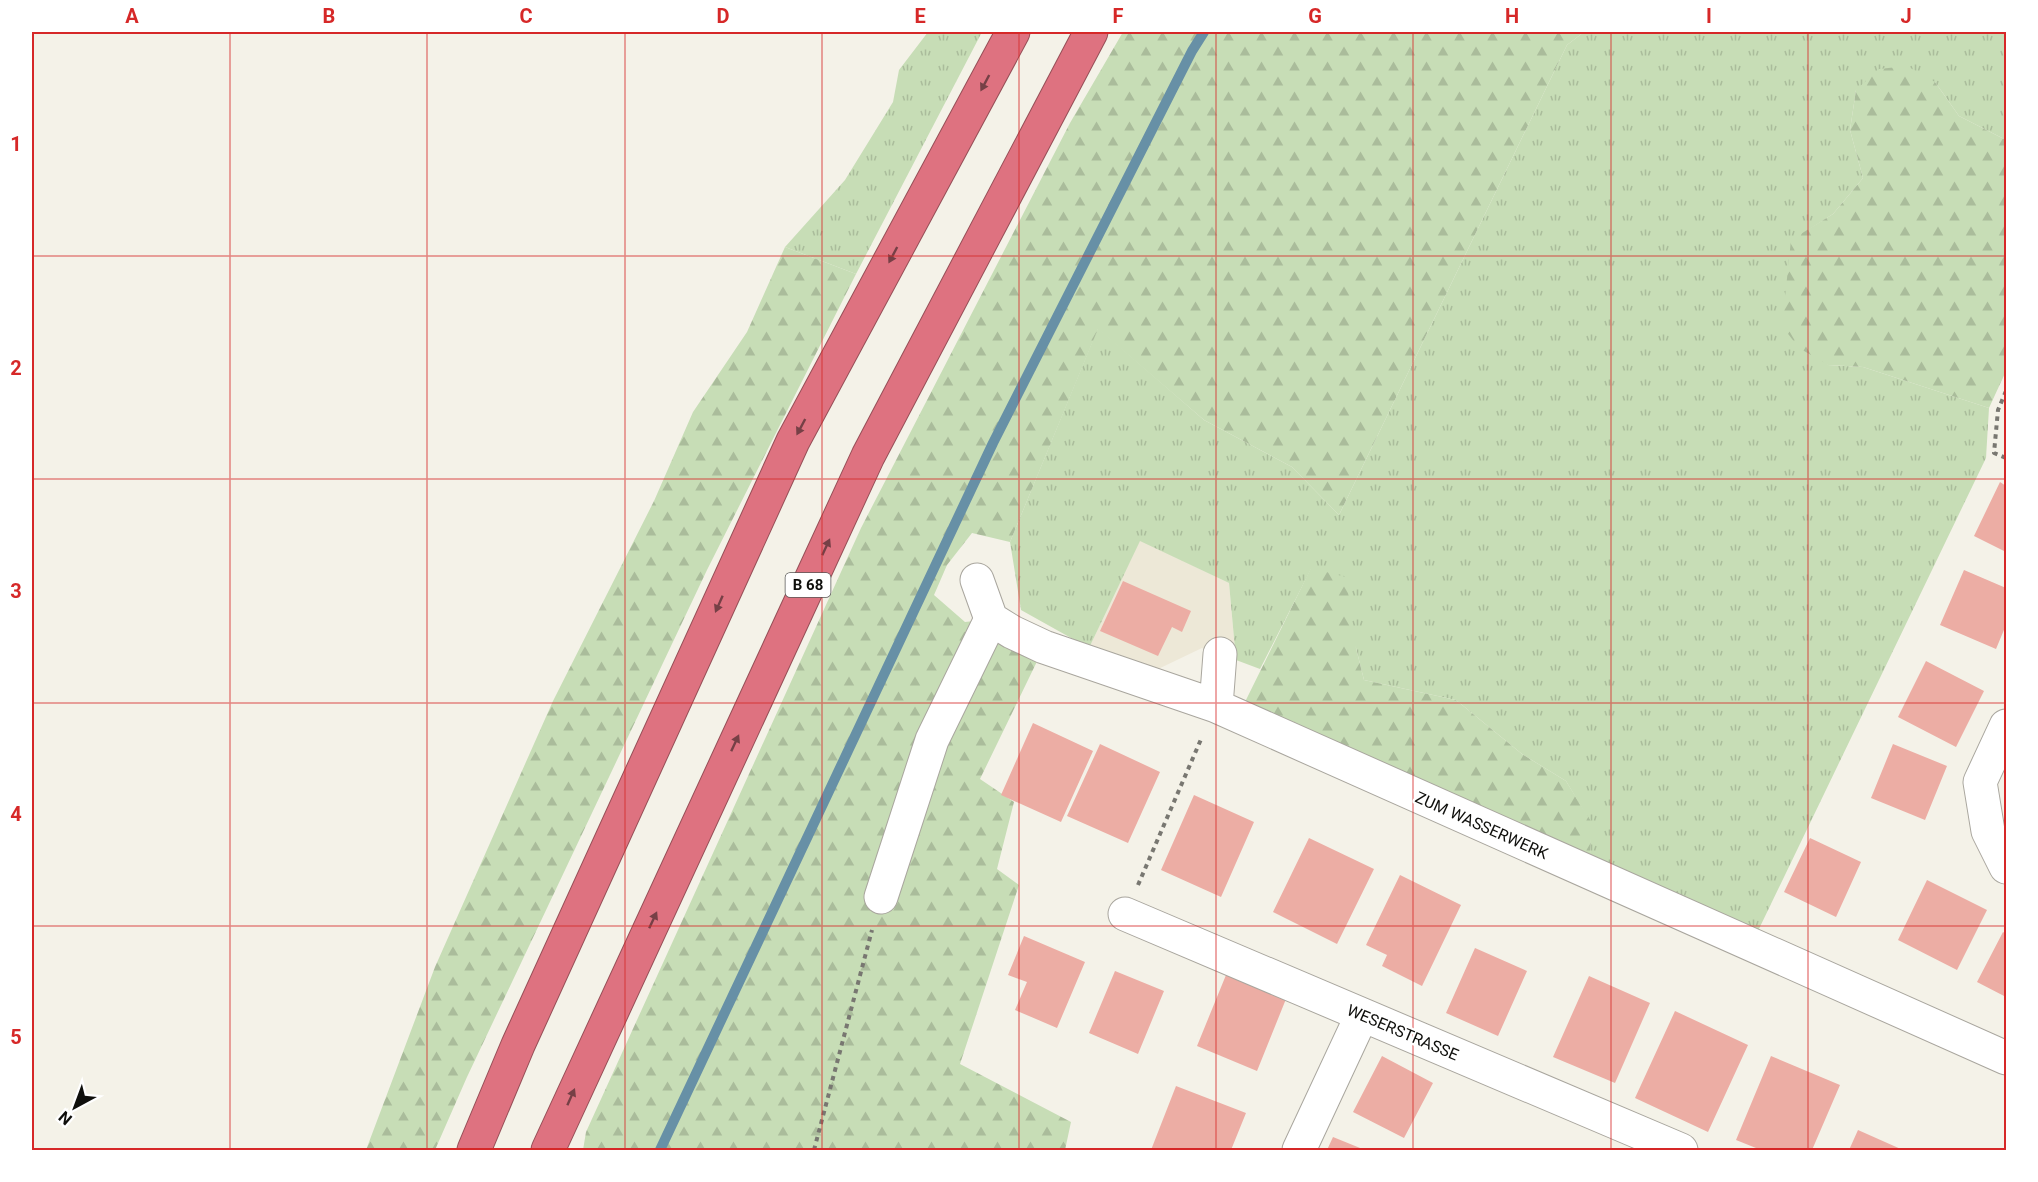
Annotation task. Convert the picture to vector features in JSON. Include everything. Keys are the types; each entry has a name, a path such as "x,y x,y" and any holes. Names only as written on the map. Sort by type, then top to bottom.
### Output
{"highway":[{"path":"474,1150 518,1045 793,441 1013,32"},
{"name":"B 68","path":"548,1150 868,456 1090,32"}],"street":[{"path":"881,897 915,815 932,740 991,619 977,580"},
{"name":"ZUM WASSERWERK","path":"991,619 1044,647 1215,706 2007,1058"},
{"path":"1215,706 1220,654"},
{"path":"2007,726 1980,782 1988,831 2007,867"},
{"name":"WESERSTRASSE","path":"1125,914 1681,1150"},
{"path":"1299,1150 1362,1015"}],"path":[{"path":"2007,391 1998,410 1994,453 2007,458"},
{"path":"1125,914 1215,706"},
{"path":"814,1150 881,897"}],"shaded area":[{"path":"1140,540 1229,583 1236,660 1202,648 1154,671 1089,648"}],"green space":[{"path":"928,32 982,32 856,274 785,247 845,180 893,102 899,70"},
{"path":"1123,32 1584,32 1567,45 1339,515 1292,467 1204,420 1098,329 1010,542 972,533 947,565 934,595 965,622 991,619 1044,647 980,779 1014,802 997,869 1019,885 960,1064 1071,1122 1065,1150 583,1150 586,1132 861,528 1070,123"},
{"path":"1584,32 2006,32 2006,140 1959,116 1935,82 1856,90 1850,130 1863,178 1833,214 1791,241 1828,365 1863,367 1989,408 1986,458 1757,933 1590,855 1591,823 1566,781 1522,754 1456,700 1364,680 1356,648 1311,569 1260,669 1236,660 1229,583 1140,541 1089,648 1021,610 1010,542 1098,328 1204,420 1292,467 1339,515 1567,45"},
{"path":"1907,66 1935,82 1959,116 2006,140 2006,371 1989,408 1863,367 1828,365 1799,348 1782,326 1791,240 1833,214 1863,178 1850,130 1856,90 1879,69"},
{"path":"785,247 856,274 707,570 467,1077 435,1150 366,1150 435,967 553,701 654,501 693,412 747,332"},
{"path":"1311,568 1346,577 1356,648 1364,680 1456,700 1522,754 1566,781 1592,823 1590,855 1243,706"}],"building":[{"path":"2000,482 2006,486 2006,552 1974,536"},
{"path":"1964,570 2006,588 2006,625 1996,649 1940,625"},
{"path":"1123,581 1191,611 1182,632 1172,627 1158,656 1100,631"},
{"path":"1926,661 1984,691 1956,747 1898,717"},
{"path":"1033,723 1093,751 1061,822 1001,795"},
{"path":"1100,744 1160,772 1128,843 1067,816"},
{"path":"1893,744 1947,766 1925,820 1871,798"},
{"path":"1194,795 1254,822 1221,897 1161,870"},
{"path":"1309,838 1374,869 1337,944 1273,912"},
{"path":"1810,838 1861,862 1836,917 1784,892"},
{"path":"1400,875 1461,905 1422,986 1382,966 1387,955 1366,945"},
{"path":"1927,880 1987,910 1957,970 1898,940"},
{"path":"2003,932 2006,934 2006,997 1977,982"},
{"path":"1024,936 1085,962 1057,1028 1015,1010 1027,982 1008,975"},
{"path":"1475,948 1527,971 1498,1036 1446,1013"},
{"path":"1115,971 1164,991 1138,1054 1089,1033"},
{"path":"1226,975 1286,999 1257,1071 1197,1046"},
{"path":"1589,976 1650,1003 1615,1083 1553,1057"},
{"path":"1675,1011 1748,1045 1708,1132 1635,1098"},
{"path":"1382,1056 1433,1083 1404,1138 1353,1112"},
{"path":"1771,1056 1840,1085 1812,1150 1761,1150 1736,1140"},
{"path":"1176,1086 1246,1113 1231,1150 1151,1150"},
{"path":"1858,1130 1903,1150 1849,1150"},
{"path":"1333,1137 1365,1150 1327,1150"}],"waterway":[{"path":"660,1150 993,443 1192,51 1204,32"}]}
